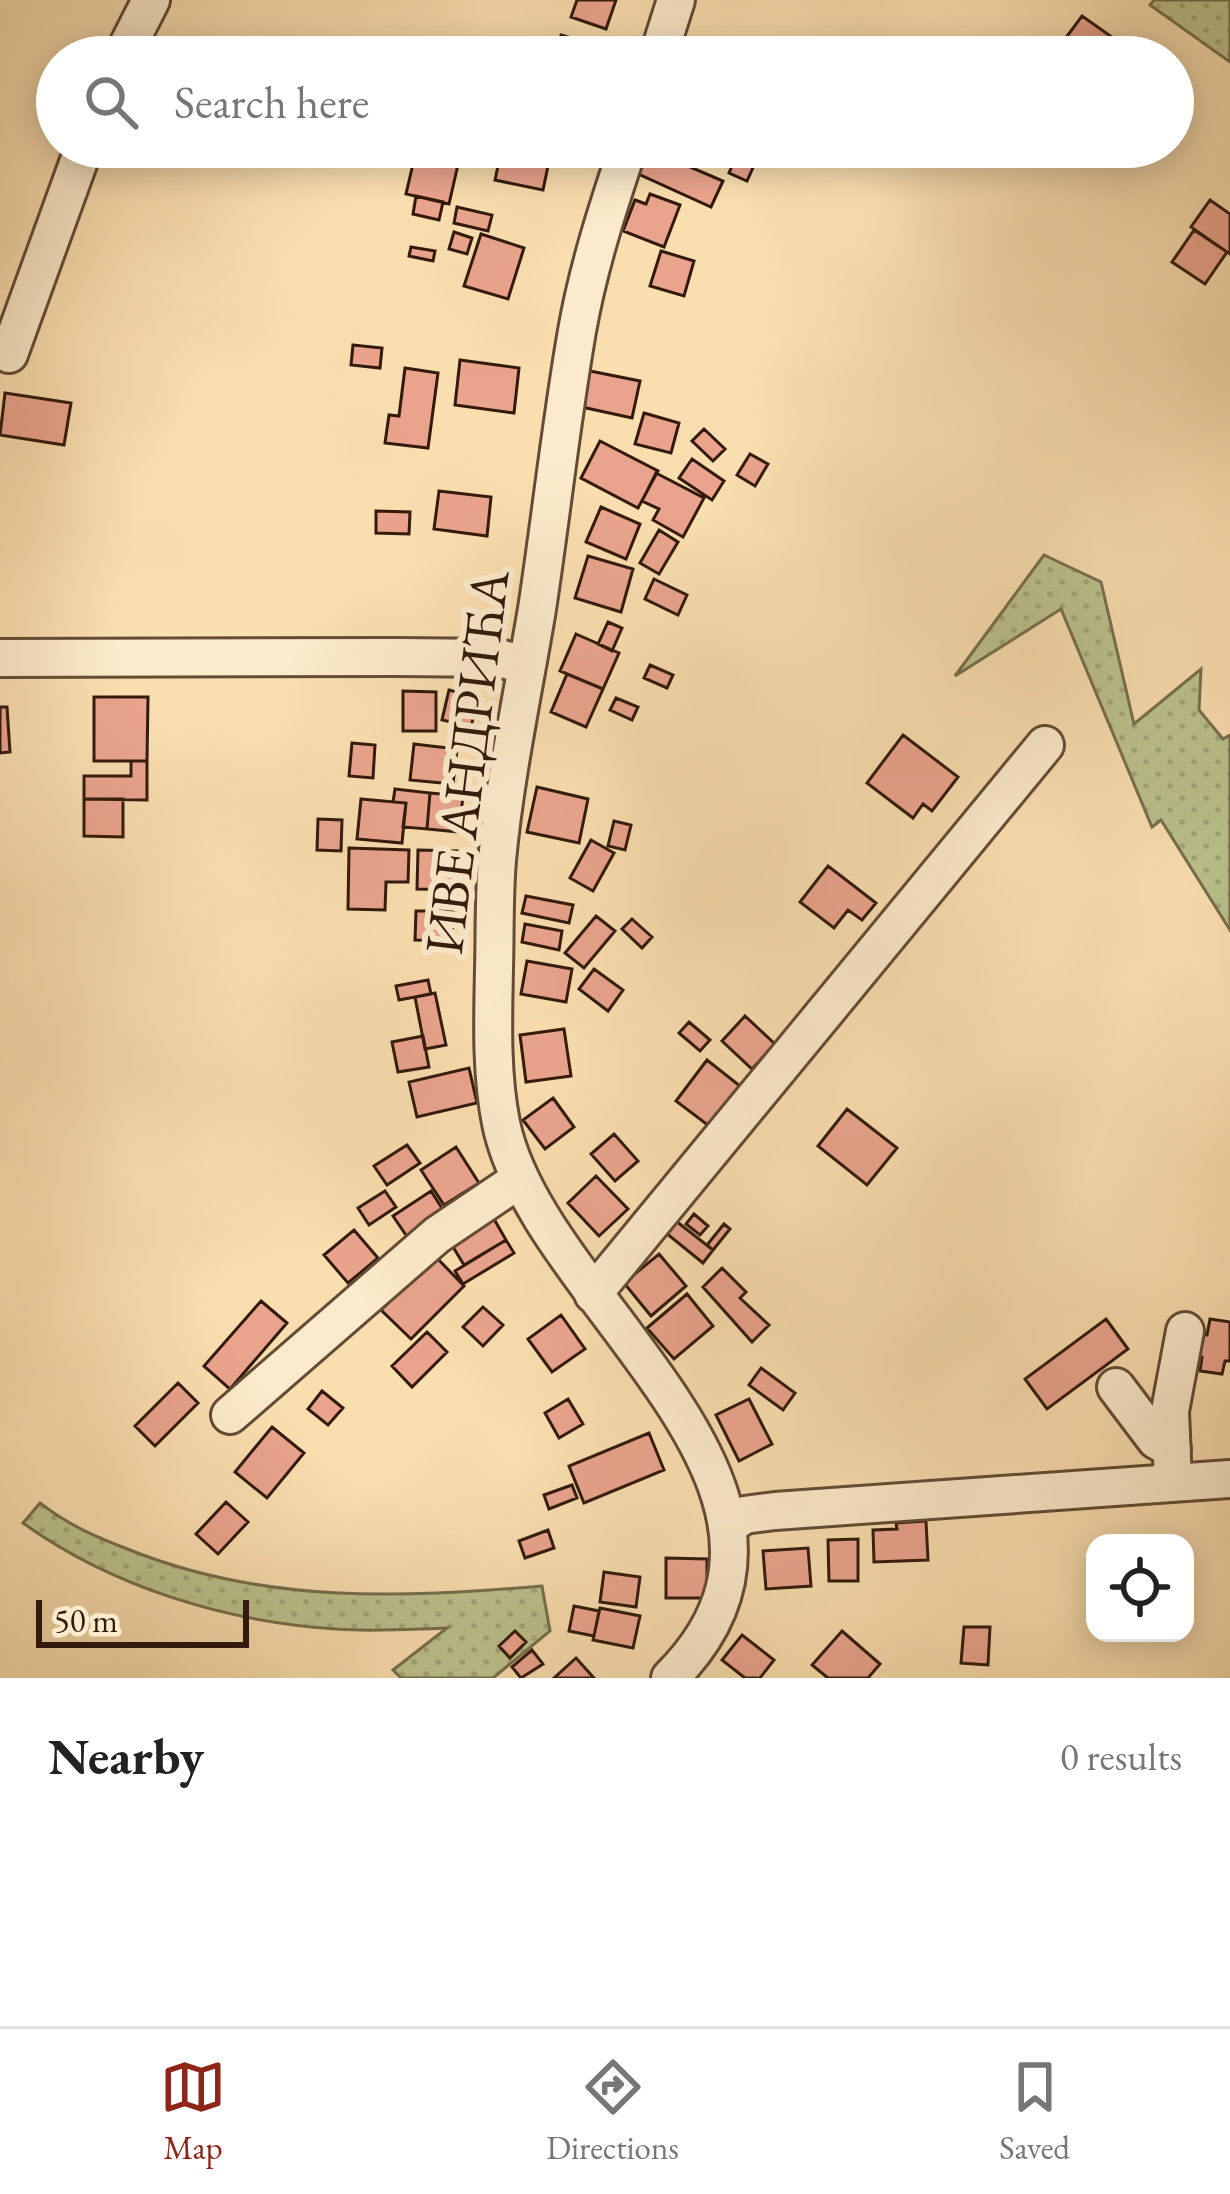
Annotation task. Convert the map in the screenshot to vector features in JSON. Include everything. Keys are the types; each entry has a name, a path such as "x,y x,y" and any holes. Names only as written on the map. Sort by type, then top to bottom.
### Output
{"street":[{"path":"133,36 151,0"},
{"path":"665,36 676,0"},
{"path":"9,354 76,168"},
{"name":"ИВЕ АНДРИЋА","path":"621,168 578,327 507,774 496,864 493,992 501,1124 520,1179 566,1258 662,1383 694,1435 728,1527 729,1571 719,1607 700,1644 670,1678"},
{"path":"0,658 499,658 527,666"},
{"path":"593,1294 1045,746"},
{"path":"230,1414 437,1235 520,1179"},
{"path":"1173,1466 1170,1411 1185,1331"},
{"path":"1116,1387 1173,1466"},
{"path":"728,1527 744,1515 776,1510 1173,1466 1230,1479"}],"green space":[{"path":"1154,0 1230,0 1230,62 1194,36 1150,5"},
{"path":"1044,555 1101,582 1134,724 1201,669 1199,710 1223,739 1230,735 1230,930 1161,820 1152,827 1061,609 955,676"},
{"path":"40,1503 118,1545 231,1580 333,1593 542,1586 550,1631 493,1678 401,1678 393,1670 447,1628 364,1630 295,1625 172,1597 94,1566 23,1523"}],"building":[{"path":"577,0 616,0 606,29 571,17"},
{"path":"1082,16 1110,36 1067,36"},
{"path":"412,168 457,168 449,204 406,194"},
{"path":"498,168 548,168 543,190 495,180"},
{"path":"636,168 692,168 723,181 711,207 634,172"},
{"path":"731,168 753,168 747,181 729,173"},
{"path":"650,194 680,205 664,247 623,231 635,200 646,204"},
{"path":"416,196 443,202 439,220 413,214"},
{"path":"1210,200 1230,214 1230,254 1191,227"},
{"path":"457,207 492,215 488,231 454,223"},
{"path":"1194,230 1227,252 1205,284 1172,262"},
{"path":"454,232 472,238 467,254 449,249"},
{"path":"481,234 524,248 508,299 464,286"},
{"path":"411,247 435,251 433,261 409,256"},
{"path":"661,251 694,261 684,296 650,286"},
{"path":"353,345 382,348 380,368 351,365"},
{"path":"460,360 519,368 514,413 455,405"},
{"path":"405,368 438,373 428,448 385,443 389,415 399,416"},
{"path":"590,371 640,381 632,418 582,407"},
{"path":"5,393 71,403 64,445 0,435"},
{"path":"644,413 679,423 671,453 635,444"},
{"path":"704,429 725,449 713,461 692,441"},
{"path":"600,441 658,471 638,508 581,478"},
{"path":"750,454 768,464 755,486 737,475"},
{"path":"692,459 724,481 712,500 679,478"},
{"path":"656,473 704,498 683,537 653,520 659,509 642,501"},
{"path":"439,491 491,497 487,536 434,529"},
{"path":"601,507 640,524 626,559 586,542"},
{"path":"376,511 410,512 409,534 376,533"},
{"path":"659,530 678,542 659,574 640,563"},
{"path":"588,556 633,569 621,612 575,598"},
{"path":"654,579 687,595 678,615 645,599"},
{"path":"608,622 622,628 612,651 598,644"},
{"path":"576,634 619,653 603,689 560,671"},
{"path":"650,665 673,675 667,688 644,678"},
{"path":"567,674 603,689 586,727 551,712"},
{"path":"449,690 478,697 471,727 442,720"},
{"path":"403,691 436,692 436,731 403,731"},
{"path":"94,697 148,697 147,761 94,761"},
{"path":"616,698 638,707 632,720 610,710"},
{"path":"0,707 7,707 10,752 0,753"},
{"path":"903,735 958,777 932,811 923,804 913,818 867,783"},
{"path":"352,743 375,745 373,778 349,776"},
{"path":"414,744 457,749 453,784 410,780"},
{"path":"131,761 147,761 147,800 84,799 84,776 131,776"},
{"path":"537,787 588,799 579,843 527,832"},
{"path":"395,789 430,793 427,829 403,827 406,803 393,802"},
{"path":"430,793 463,796 459,832 427,829"},
{"path":"84,799 123,799 123,837 84,836"},
{"path":"361,799 406,803 402,843 357,839"},
{"path":"318,819 342,820 341,851 317,850"},
{"path":"614,821 631,825 625,850 608,846"},
{"path":"591,840 614,853 593,891 570,878"},
{"path":"349,848 409,850 408,882 386,882 385,910 348,909"},
{"path":"418,850 457,851 456,890 417,889"},
{"path":"828,866 876,903 862,920 848,910 834,928 800,902"},
{"path":"526,896 573,905 569,923 522,913"},
{"path":"416,911 453,911 452,941 415,940"},
{"path":"596,916 615,931 584,968 565,953"},
{"path":"632,919 652,937 642,948 622,929"},
{"path":"525,924 562,931 559,950 522,942"},
{"path":"527,961 572,969 566,1002 521,994"},
{"path":"594,969 623,990 608,1011 579,989"},
{"path":"428,980 431,994 399,1000 396,986"},
{"path":"435,993 446,1045 425,1049 415,997"},
{"path":"745,1016 775,1044 752,1069 722,1041"},
{"path":"689,1022 710,1040 700,1051 679,1033"},
{"path":"564,1029 571,1076 526,1082 520,1035"},
{"path":"423,1036 429,1067 398,1072 392,1042"},
{"path":"707,1060 740,1086 709,1126 676,1101"},
{"path":"469,1068 477,1103 417,1117 409,1082"},
{"path":"553,1098 574,1127 545,1149 523,1120"},
{"path":"847,1109 897,1148 867,1185 818,1146"},
{"path":"614,1134 638,1161 615,1181 591,1154"},
{"path":"407,1145 420,1163 387,1185 374,1166"},
{"path":"456,1147 479,1183 444,1205 421,1170"},
{"path":"596,1176 628,1209 599,1236 568,1203"},
{"path":"385,1191 396,1207 369,1225 358,1208"},
{"path":"431,1191 447,1216 410,1241 393,1216"},
{"path":"490,1212 506,1240 464,1265 447,1237"},
{"path":"694,1214 708,1226 700,1235 686,1224"},
{"path":"676,1221 713,1250 703,1263 666,1233"},
{"path":"724,1224 730,1229 713,1250 707,1245"},
{"path":"354,1230 378,1258 348,1283 324,1255"},
{"path":"506,1240 514,1253 463,1284 455,1271"},
{"path":"659,1254 686,1286 651,1316 624,1283"},
{"path":"435,1256 464,1286 411,1339 381,1310"},
{"path":"722,1268 746,1292 740,1298 769,1325 752,1342 703,1287"},
{"path":"687,1294 713,1326 674,1359 647,1328"},
{"path":"261,1301 287,1323 230,1389 204,1366"},
{"path":"483,1307 503,1325 483,1346 463,1327"},
{"path":"561,1315 585,1349 552,1372 528,1339"},
{"path":"1106,1319 1128,1349 1047,1409 1025,1379"},
{"path":"1210,1319 1230,1322 1230,1361 1225,1361 1222,1374 1200,1371 1202,1357 1193,1356 1197,1333 1207,1335"},
{"path":"427,1332 447,1352 412,1387 392,1366"},
{"path":"761,1368 795,1393 783,1410 749,1385"},
{"path":"178,1383 198,1403 155,1446 135,1426"},
{"path":"322,1391 343,1408 328,1425 308,1409"},
{"path":"568,1399 583,1424 559,1438 545,1413"},
{"path":"749,1399 772,1444 739,1461 716,1415"},
{"path":"272,1427 304,1453 267,1498 235,1472"},
{"path":"649,1433 664,1470 584,1503 569,1466"},
{"path":"572,1485 577,1498 549,1509 544,1495"},
{"path":"226,1502 248,1522 218,1554 196,1534"},
{"path":"926,1521 928,1560 874,1562 873,1530"},
{"path":"548,1530 554,1548 525,1558 519,1541"},
{"path":"858,1539 858,1581 829,1581 828,1540"},
{"path":"808,1548 811,1586 766,1589 763,1551"},
{"path":"666,1558 707,1559 707,1598 666,1598"},
{"path":"604,1572 640,1577 636,1607 600,1602"},
{"path":"574,1606 599,1611 594,1636 569,1631"},
{"path":"600,1608 640,1616 633,1648 593,1640"},
{"path":"964,1627 990,1627 988,1665 961,1663"},
{"path":"515,1631 526,1642 510,1658 499,1646"},
{"path":"842,1631 880,1664 868,1678 828,1678 812,1665"},
{"path":"742,1635 774,1660 760,1678 745,1678 722,1660"},
{"path":"532,1650 543,1664 521,1678 512,1667"},
{"path":"576,1658 594,1678 554,1678"}]}
